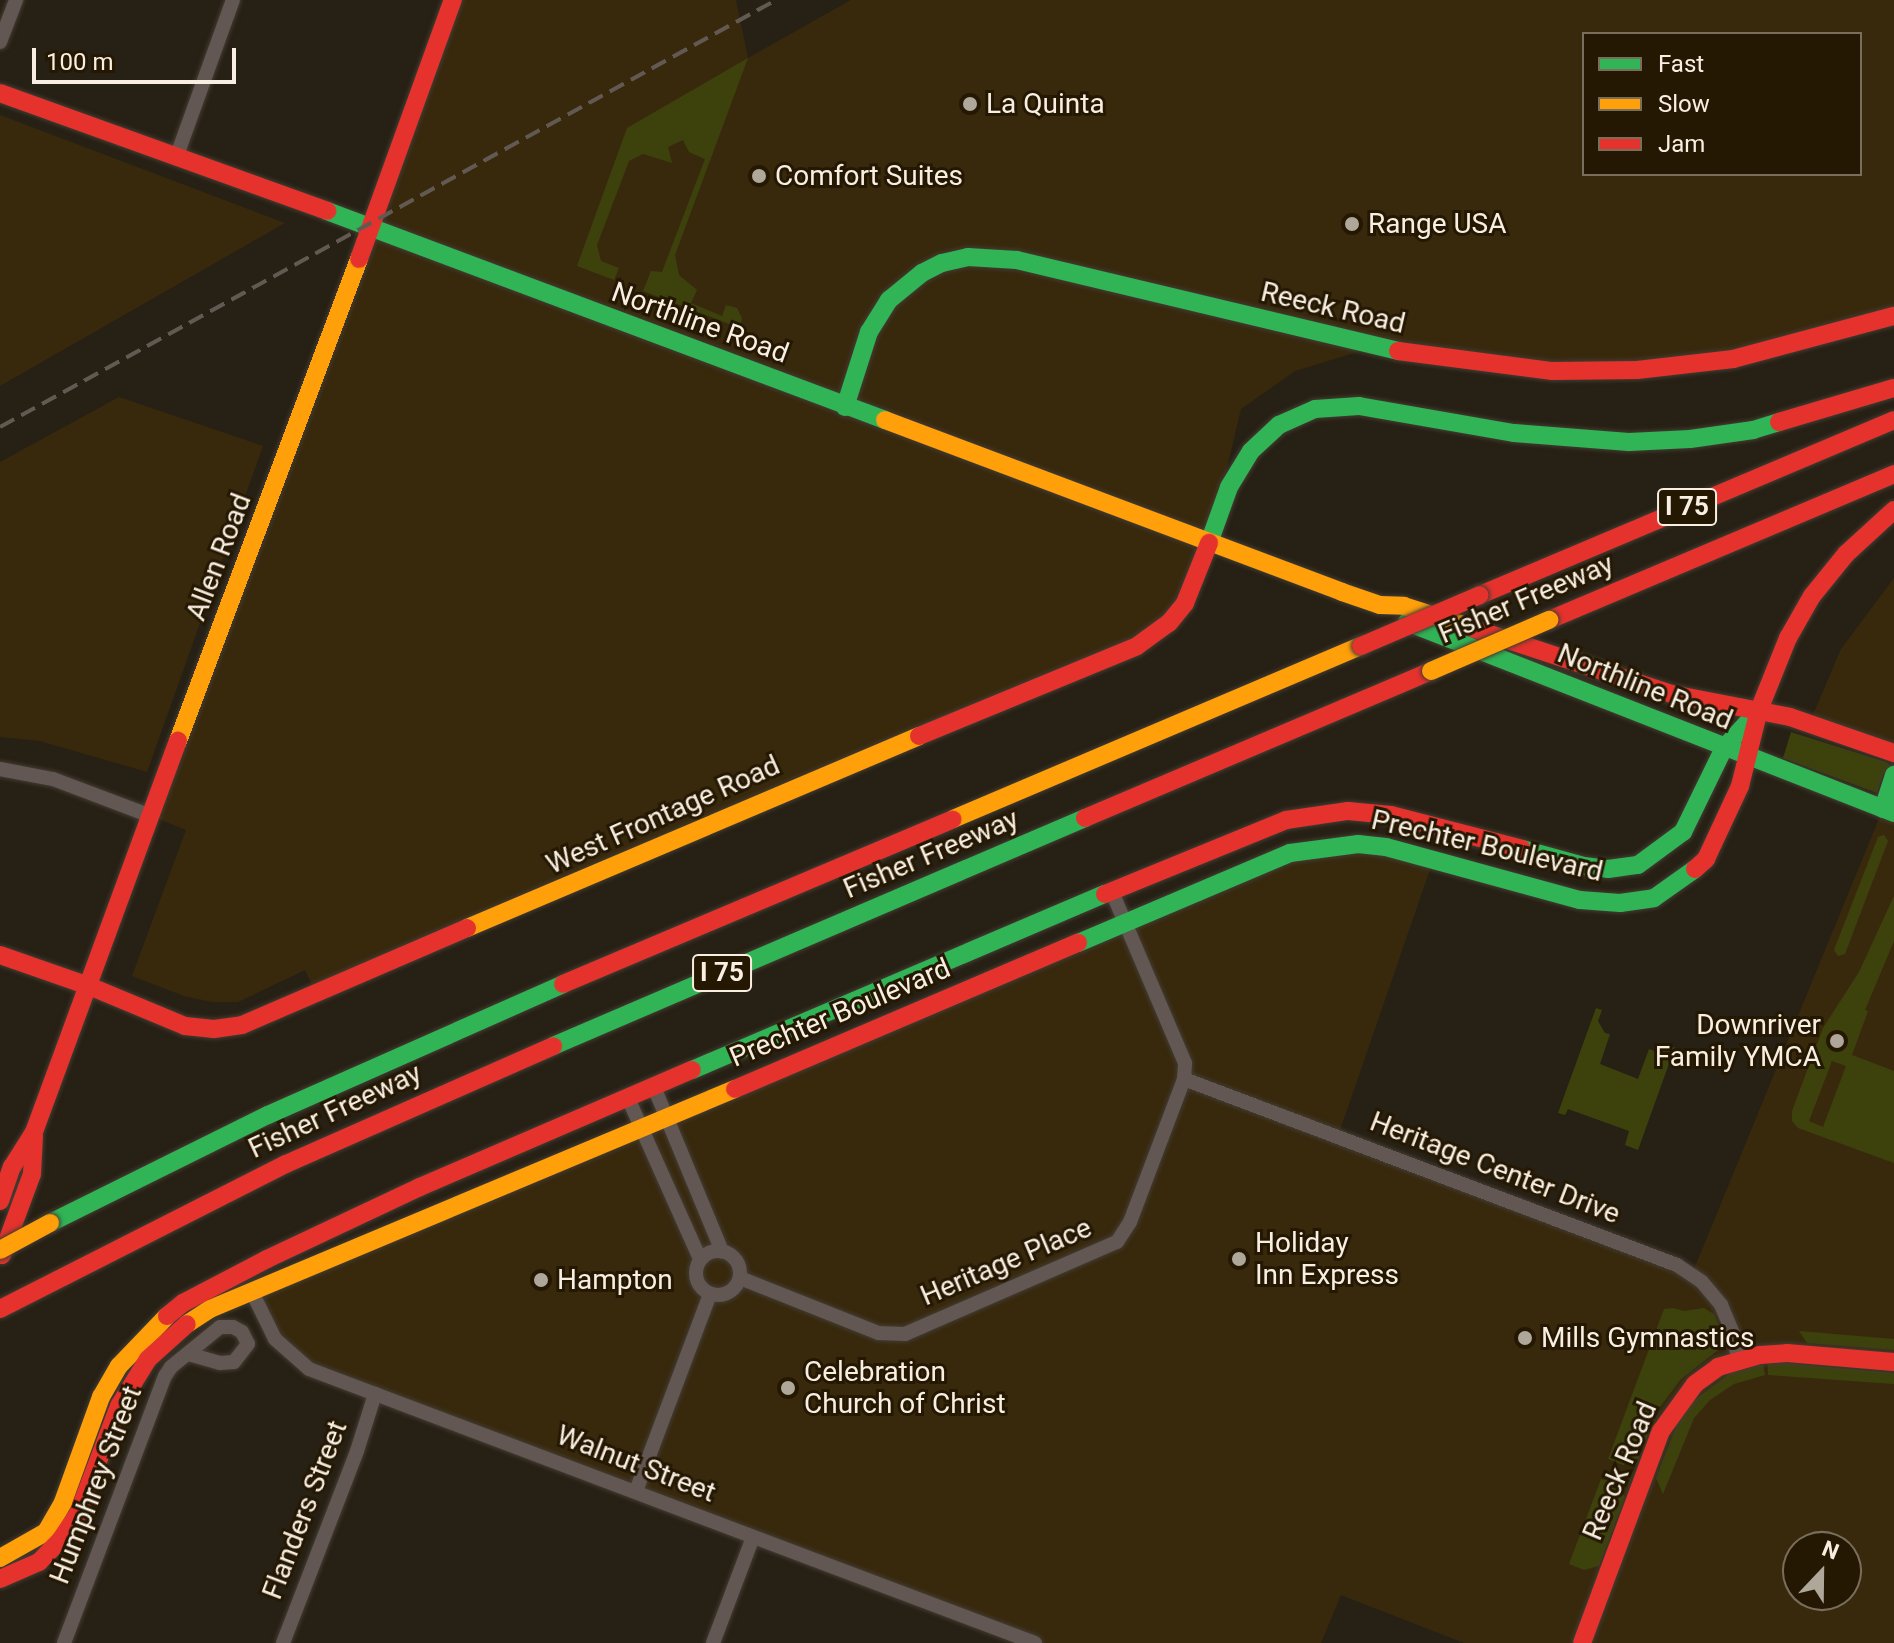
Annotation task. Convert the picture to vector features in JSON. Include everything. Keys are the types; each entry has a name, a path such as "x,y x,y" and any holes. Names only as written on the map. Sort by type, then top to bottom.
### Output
{"main road":[{"name":"Allen Road","path":"0,1201 12,1167 34,1132 453,0"},
{"name":"Northline Road","path":"0,93 370,227 1380,605 1404,606 1672,694 1759,710 1894,753"},
{"name":"Reeck Road","path":"845,407 869,332 889,300 922,273 944,262 968,257 1017,260 1421,357 1553,371 1637,370 1733,359 1894,316"},
{"name":"West Frontage Road","path":"0,955 89,986 185,1026 214,1029 242,1025 1137,646 1169,623 1185,603 1229,487 1251,451 1279,425 1315,409 1359,406 1514,433 1629,442 1690,439 1753,430 1894,388"},
{"name":"Fisher Freeway","path":"0,1250 268,1115 424,1043 1894,420"},
{"name":"Fisher Freeway","path":"0,1309 272,1170 395,1113 1894,474"},
{"path":"1759,710 1788,638 1812,596 1846,554 1894,510"},
{"name":"Northline Road","path":"1380,605 1394,617 1746,758 1888,811"},
{"name":"Prechter Boulevard","path":"0,1558 46,1532 63,1502 101,1397 119,1366 149,1331 183,1303 420,1187 1014,931 1260,828 1302,816 1348,811 1391,815 1584,866 1608,869 1638,865 1663,850 1683,832 1724,748 1759,710"},
{"name":"Prechter Boulevard","path":"0,1579 39,1562 78,1514 119,1406 148,1359 178,1330 210,1309 642,1129 1264,862 1309,848 1386,847 1580,900 1620,903 1654,898 1684,880 1706,859 1740,786 1759,710"},
{"path":"1888,811 1894,775"},
{"path":"1302,816 1313,823 1315,829 1309,848"},
{"path":"1517,882 1511,864 1513,857 1524,851"},
{"path":"948,997 963,979 1029,948 1029,938 1014,931"},
{"path":"865,996 859,1006 860,1017 877,1029"},
{"path":"574,1122 585,1139 581,1154"},
{"name":"Allen Road","path":"0,1261 32,1174 34,1132"},
{"path":"496,1155 493,1170 496,1179 509,1185"},
{"path":"420,1187 430,1217"},
{"name":"Reeck Road","path":"1582,1643 1661,1431 1676,1406 1695,1384 1718,1367 1738,1360 1787,1353 1894,1362"}],"street":[{"path":"0,42 16,0"},
{"path":"176,158 233,0"},
{"path":"0,769 53,779 151,816"},
{"path":"1112,892 1181,1048 1184,1079"},
{"name":"Heritage Place","path":"740,1278 878,1333 905,1334 1100,1252 1117,1242 1130,1222 1184,1079"},
{"name":"Heritage Center Drive","path":"1184,1079 1677,1265 1702,1282 1721,1305 1734,1335 1738,1360"},
{"path":"628,1098 700,1259 697,1279 710,1294 726,1294 740,1278 738,1263 722,1251 654,1087"},
{"path":"700,1259 722,1251"},
{"name":"Walnut Street","path":"252,1292 275,1339 298,1362 375,1394 1035,1643"},
{"path":"636,1491 710,1294"},
{"name":"Humphrey Street","path":"64,1643 165,1376 188,1354"},
{"name":"Flanders Street","path":"283,1643 375,1394"},
{"path":"713,1643 753,1537"}],"shaded area":[{"path":"453,0 736,0 748,58 851,0 1894,0 1894,316 1637,370 1374,347 1295,371 1241,409 1209,543 1169,623 316,994 305,970 238,1002 212,1002 184,996 132,976 186,830 151,816"},
{"path":"0,115 285,223 0,386"},
{"path":"119,397 263,446 147,772 40,741 0,737 0,462"},
{"path":"1894,578 1894,753 1809,724 1841,649"},
{"path":"1883,809 1894,813 1894,1643 1464,1643 1341,1595 1321,1643 1035,1643 298,1362 252,1292 1309,848 1434,858 1338,1136 1692,1274"}],"green space":[{"path":"748,58 675,255 679,275 697,290 691,303 722,316 726,305 737,308 742,318 740,328 643,291 651,271 662,272 705,159 689,152 683,140 668,147 672,163 643,154 629,161 597,245 601,261 619,268 614,280 577,266 627,128"},
{"path":"1791,732 1891,766 1883,775 1877,793 1783,758"},
{"path":"1884,835 1888,841 1845,954 1838,956 1834,950 1878,837"},
{"name":"Downriver Family YMCA","path":"1894,896 1894,941 1865,1010 1868,1011 1852,1055 1894,1071 1894,1163 1798,1128 1792,1121 1792,1111 1823,1028 1859,972","holes":["1832,1061 1846,1066 1823,1127 1809,1121"]},
{"path":"1596,1008 1602,1010 1598,1021 1605,1033 1610,1034 1600,1064 1638,1079 1649,1049 1657,1052 1675,1047 1638,1150 1625,1145 1629,1131 1568,1109 1565,1115 1558,1113"},
{"path":"1704,1308 1714,1314 1724,1338 1722,1347 1681,1379 1657,1411 1638,1459 1623,1465 1608,1459 1664,1309 1684,1311"},
{"path":"1799,1331 1894,1339 1894,1350 1807,1343"},
{"path":"1763,1364 1765,1375 1734,1384 1710,1400 1694,1418 1663,1494 1656,1478 1677,1424 1693,1401 1729,1374"},
{"path":"1768,1364 1894,1373 1894,1384 1768,1375"},
{"path":"1601,1479 1615,1483 1625,1497 1599,1566 1584,1570 1569,1564"}],"railway":[{"path":"0,427 776,0"}],"traffic: fast":[{"path":"327,211 885,420"},
{"path":"845,407 869,332 889,300 922,273 942,263 968,257 1017,260 1398,351"},
{"path":"1209,543 1229,487 1251,451 1279,425 1315,409 1359,406 1514,433 1629,442 1690,439 1753,430 1779,422"},
{"path":"1407,622 1894,813"},
{"path":"1522,849 1584,866 1608,869 1638,865 1683,832 1724,748 1757,712"},
{"path":"1883,809 1894,775"},
{"path":"553,1046 1085,818"},
{"path":"1078,943 1290,853 1358,844 1386,847 1580,900 1620,903 1654,898 1695,869"},
{"path":"692,1070 1105,894"},
{"path":"50,1223 268,1115 563,984"}],"traffic: slow":[{"path":"178,741 359,259"},
{"path":"885,420 1342,592 1380,605 1404,606 1469,627"},
{"path":"1431,671 1549,620"},
{"path":"953,819 1361,646"},
{"path":"467,928 919,736"},
{"path":"187,1324 210,1309 735,1089"},
{"path":"0,1250 50,1223"},
{"path":"0,1558 46,1532 63,1502 101,1397 119,1366 167,1316"}],"traffic: jam":[{"path":"359,259 453,0"},
{"path":"0,93 327,211"},
{"path":"1398,351 1553,371 1637,370 1733,359 1894,316"},
{"path":"1779,422 1894,388"},
{"path":"1480,595 1894,420"},
{"path":"1549,620 1894,474"},
{"path":"1759,710 1788,638 1812,596 1846,554 1894,510"},
{"path":"919,736 1137,646 1169,623 1185,603 1209,543"},
{"path":"1361,646 1480,595"},
{"path":"1469,627 1672,694 1790,717 1894,753"},
{"path":"1085,818 1431,671"},
{"path":"1695,869 1706,859 1740,786 1759,710"},
{"path":"0,1201 12,1167 34,1132 178,741"},
{"path":"1105,894 1286,820 1348,811 1391,815 1522,849"},
{"path":"563,984 953,819"},
{"path":"89,986 185,1026 214,1029 242,1025 467,928"},
{"path":"735,1089 1078,943"},
{"path":"0,955 89,986"},
{"path":"0,1309 286,1164 553,1046"},
{"path":"167,1316 183,1303 267,1259 420,1187 692,1070"},
{"path":"2,1255 32,1174 34,1136"},
{"path":"0,1579 39,1562 61,1539 78,1514 119,1406 148,1359 187,1324"},
{"path":"1582,1643 1661,1431 1695,1384 1718,1367 1760,1355 1787,1353 1894,1362"}],"place":[{"name":"La Quinta","path":"970,104"},
{"name":"Comfort Suites","path":"759,176"},
{"name":"Range USA","path":"1352,224"},
{"name":"Downriver Family YMCA","path":"1837,1041"},
{"name":"Holiday Inn Express","path":"1239,1259"},
{"name":"Hampton","path":"541,1280"},
{"name":"Mills Gymnastics","path":"1525,1338"},
{"name":"Celebration Church of Christ","path":"788,1388"}]}
